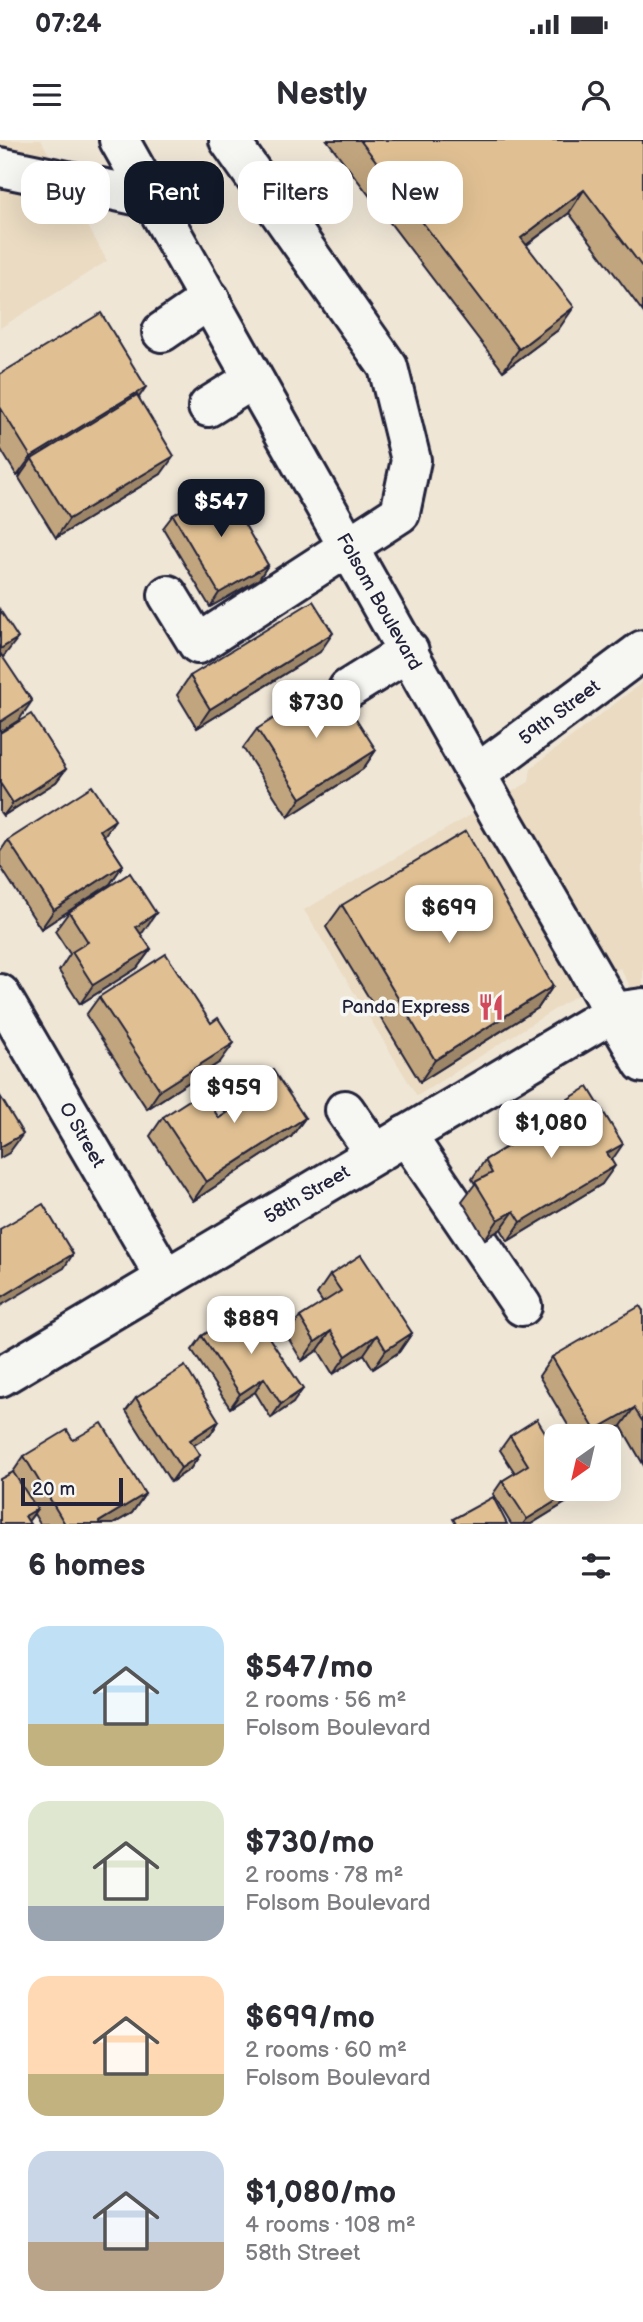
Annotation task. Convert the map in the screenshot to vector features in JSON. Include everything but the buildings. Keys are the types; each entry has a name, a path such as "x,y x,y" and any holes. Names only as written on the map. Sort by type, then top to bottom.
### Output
{"street":[{"name":"Folsom Boulevard","path":"119,140 131,161"},
{"path":"168,595 198,645 349,549 400,513 411,460 388,367 229,140"},
{"path":"0,167 124,193"},
{"name":"Folsom Boulevard","path":"168,224 477,775 629,1010 643,1063"},
{"path":"162,332 210,299"},
{"path":"208,407 253,379"},
{"name":"59th Street","path":"477,775 643,650"},
{"path":"348,689 409,651"},
{"name":"O Street","path":"0,994 165,1277"},
{"name":"58th Street","path":"0,1377 390,1144 629,1010"},
{"path":"345,1110 390,1144 522,1306"}],"shaded area":[{"path":"0,140 41,140 52,161 21,161 21,224 87,224 107,261 0,328"},
{"path":"643,682 643,1009 620,968 417,1096 304,910 529,782 531,768"}],"place":[{"name":"Panda Express","path":"491,1007"}]}
